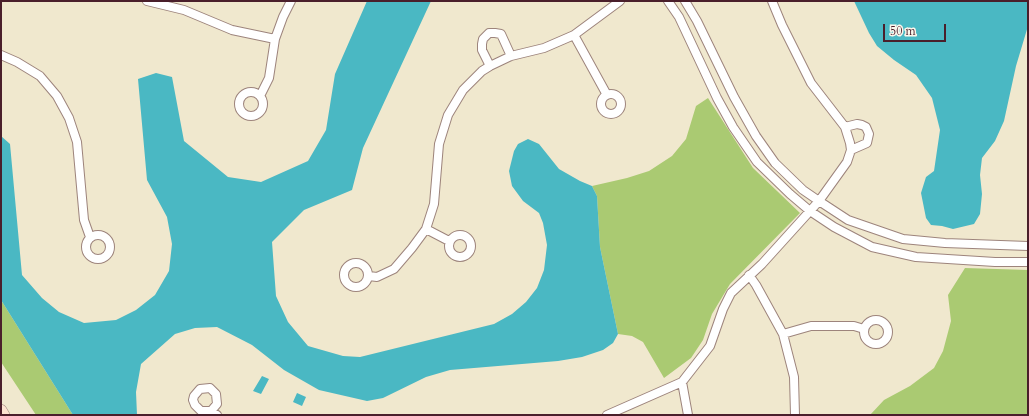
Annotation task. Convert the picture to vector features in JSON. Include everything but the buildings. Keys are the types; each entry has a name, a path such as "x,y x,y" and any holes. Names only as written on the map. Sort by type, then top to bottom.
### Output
{"street":[{"path":"147,1 184,10 232,30 275,39"},
{"path":"260,96 269,78 275,39 291,1"},
{"path":"369,276 377,277 394,269 426,229 434,204 439,144 448,115 463,90 482,71 490,66 511,56 544,48 574,35 620,1"},
{"path":"668,1 679,17 723,110 733,127 757,162 810,211 834,227 872,247 916,257 995,262 1028,262"},
{"path":"685,1 697,21 734,98 756,136 776,163 804,190 819,201 848,220 903,239 945,243 1028,246"},
{"path":"607,415 682,382 710,346 723,309 731,293 762,264 819,201 847,162 850,143 845,127 811,83 782,25 772,1"},
{"path":"490,66 482,50 482,39 489,33 501,34 511,56"},
{"path":"574,35 607,94"},
{"path":"1,55 17,62 40,76 57,96 69,118 77,142 84,220 90,237"},
{"path":"845,127 857,124 862,125 866,127 869,134 867,144 850,150"},
{"path":"426,229 449,241"},
{"path":"749,275 783,334 794,377 795,415"},
{"path":"783,334 811,326 854,326 864,329"},
{"path":"682,382 688,415"},
{"path":"1,410 4,415"}],"green space":[{"path":"708,98 753,168 800,213 730,284 712,314 703,340 691,358 664,378 643,342 632,336 618,334 600,247 597,196 592,186 649,171 672,156 686,139 696,106"},
{"path":"965,268 1028,270 1028,415 870,415 884,400 910,386 934,368 943,351 951,321 948,295"},
{"path":"1,300 73,415 36,415 1,362"}],"water":[{"path":"367,1 431,1 363,148 352,190 304,210 272,242 276,296 288,322 308,346 343,356 360,357 494,324 512,314 526,302 537,288 544,270 547,245 543,223 539,213 523,201 512,186 509,171 514,151 518,144 528,139 539,144 559,169 592,186 597,196 600,247 618,334 613,343 603,350 582,357 558,361 450,370 426,377 383,398 367,401 319,390 284,370 252,345 217,327 195,328 175,334 141,364 136,392 137,415 73,415 1,300 1,136 10,144 22,275 42,298 59,312 84,323 116,320 136,310 155,295 169,271 172,244 167,217 147,180 138,79 156,73 172,77 184,141 228,177 261,182 308,161 326,130 335,74"},
{"path":"854,1 1028,1 1028,26 1016,66 1004,121 995,141 982,158 980,175 982,194 980,214 974,224 953,229 931,225 926,218 921,193 926,177 934,171 940,130 932,98 916,75 877,46 869,33"},
{"path":"262,376 269,379 261,394 253,391"},
{"path":"297,393 306,397 302,406 293,402"}]}
